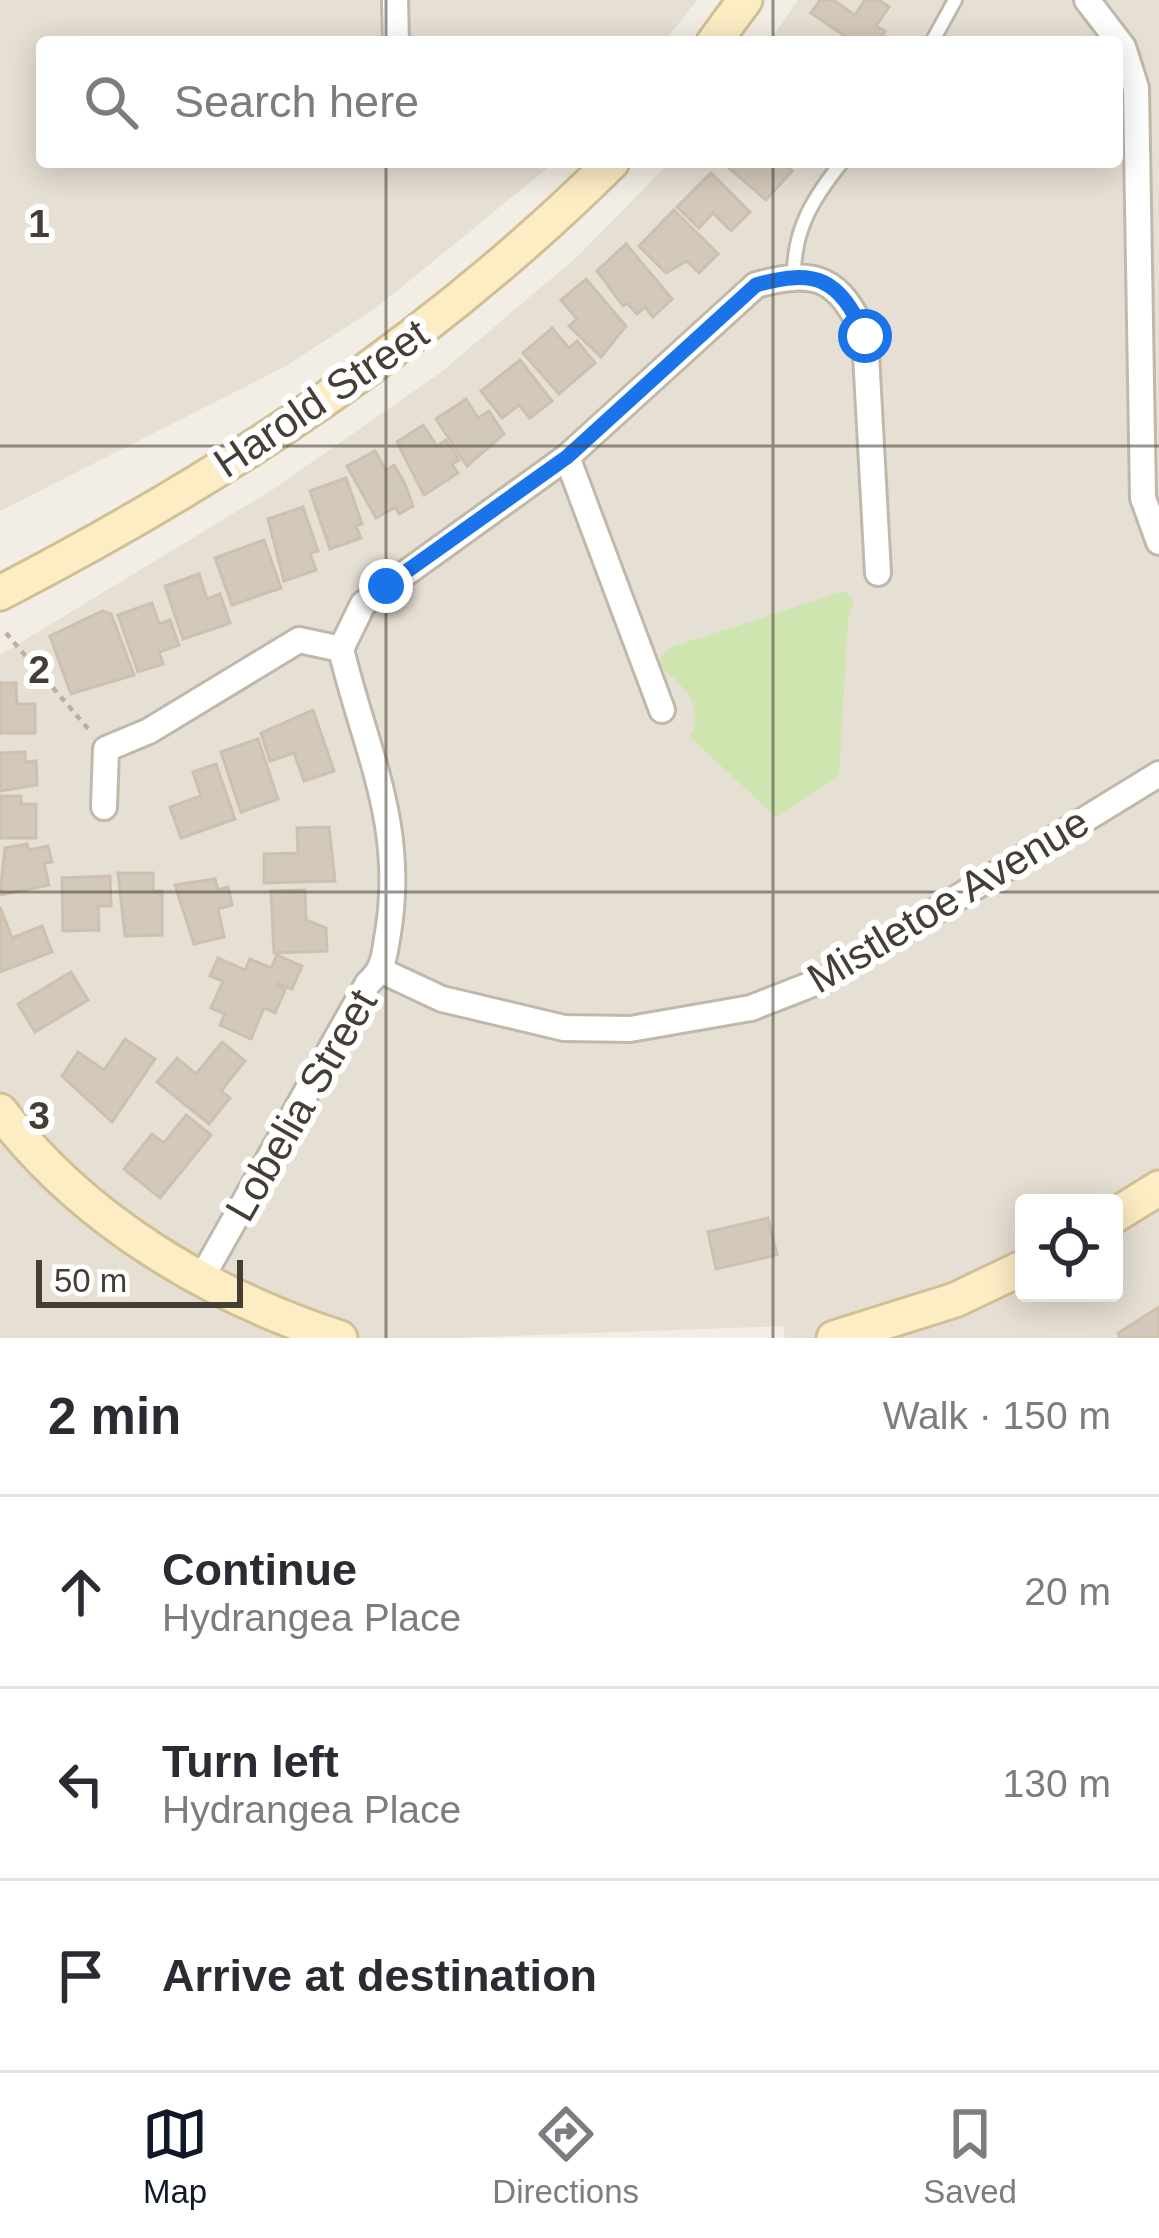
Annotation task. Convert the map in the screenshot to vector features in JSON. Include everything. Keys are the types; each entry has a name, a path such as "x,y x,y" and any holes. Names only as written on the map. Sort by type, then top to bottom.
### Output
{"main road":[{"path":"718,36 745,0"},
{"name":"Harold Street","path":"0,593 361,379 471,295 606,168"},
{"path":"0,1111 80,1195 202,1279 340,1338"},
{"path":"1123,1210 1159,1188"},
{"path":"834,1338 955,1300 1015,1271"}],"street":[{"path":"395,0 396,36"},
{"path":"1088,0 1115,36"},
{"path":"1123,47 1136,88 1143,498 1159,542"},
{"path":"104,807 106,749 149,731 299,640 341,649 363,604 567,457 756,285 794,274 828,283 850,302 865,336 878,573"},
{"path":"567,457 662,710"},
{"name":"Lobelia Street","path":"202,1279 368,982 382,970 396,886 380,771 341,649"},
{"name":"Mistletoe Avenue","path":"382,970 442,999 564,1028 630,1029 751,1008 825,979 1159,774"}],"lane":[{"path":"935,36 955,0"},
{"path":"794,274 800,228 813,197 837,168"}],"path":[{"path":"6,633 106,749"}],"shaded area":[{"path":"0,0 697,0 669,36 36,36 36,168 548,168 376,308 284,367 0,511"},
{"path":"798,0 1159,0 1159,1338 785,1338 783,1326 456,1338 0,1338 0,655 272,490 440,373 578,256 664,168 1123,168 1123,36 773,36"}],"green space":[{"path":"845,591 854,600 848,619 839,776 776,817 690,737 693,704 682,686 656,662 672,647"}],"building":[{"path":"820,0 833,0 855,15 865,0 879,0 889,7 876,26 885,31 882,36 845,36 811,13"},
{"path":"729,168 790,168 766,200"},
{"path":"711,173 750,212 731,231 713,213 699,228 677,207"},
{"path":"674,210 718,254 699,273 687,261 666,273 639,246"},
{"path":"626,244 672,299 653,317 645,307 637,314 627,303 623,306 597,271"},
{"path":"586,279 626,326 601,357 569,326 577,319 561,300"},
{"path":"552,328 569,348 577,341 595,363 559,394 523,353"},
{"path":"520,360 552,401 530,418 519,405 502,418 481,391"},
{"path":"466,399 478,418 489,411 504,434 467,466 436,419"},
{"path":"423,425 437,446 446,440 459,460 452,464 458,473 424,495 397,442"},
{"path":"375,451 386,470 394,465 405,484 413,506 399,514 396,507 376,518 347,466"},
{"path":"346,478 362,524 356,526 361,538 330,549 310,491"},
{"path":"303,507 318,551 310,553 316,570 284,581 268,519"},
{"path":"264,540 281,588 232,605 215,558"},
{"path":"199,574 207,599 220,594 230,623 183,639 165,586"},
{"path":"152,603 159,624 170,620 179,645 159,652 163,664 138,672 118,615"},
{"path":"102,611 111,614 134,675 71,694 50,636"},
{"path":"0,683 16,683 17,704 35,704 35,733 0,733"},
{"path":"313,710 334,771 304,781 294,753 270,761 261,733"},
{"path":"258,739 278,799 241,812 221,752"},
{"path":"25,752 25,762 36,761 37,785 0,791 0,753"},
{"path":"216,764 235,819 181,838 170,807 201,796 193,772"},
{"path":"0,796 21,796 21,804 36,804 36,838 0,838"},
{"path":"329,827 335,881 264,883 264,854 298,853 297,828"},
{"path":"27,844 29,850 48,846 52,862 44,863 49,885 0,895 5,848"},
{"path":"118,873 153,873 153,891 162,891 162,935 125,936"},
{"path":"110,876 111,906 98,906 99,930 63,931 62,878"},
{"path":"215,879 218,890 228,887 232,905 218,909 224,937 194,944 175,885"},
{"path":"305,890 306,920 326,928 327,951 274,953 271,891"},
{"path":"0,907 12,938 42,926 52,952 0,972"},
{"path":"277,955 302,966 292,989 276,983 285,990 275,1013 264,1008 251,1039 220,1025 225,1014 211,1008 223,981 210,976 218,958 245,970 250,959 271,968"},
{"path":"71,972 88,1000 35,1032 18,1004"},
{"path":"125,1039 155,1059 112,1122 62,1076 78,1052 104,1070"},
{"path":"222,1042 245,1061 221,1091 230,1098 209,1124 157,1082 177,1058 196,1074"},
{"path":"186,1115 211,1135 160,1198 124,1169 152,1134 164,1143"},
{"path":"768,1218 777,1255 716,1269 708,1232"},
{"path":"1159,1307 1159,1338 1120,1338 1118,1333"}],"route":[{"path":"386,586 567,457 756,285 794,274 828,283 850,302 865,336"}]}
